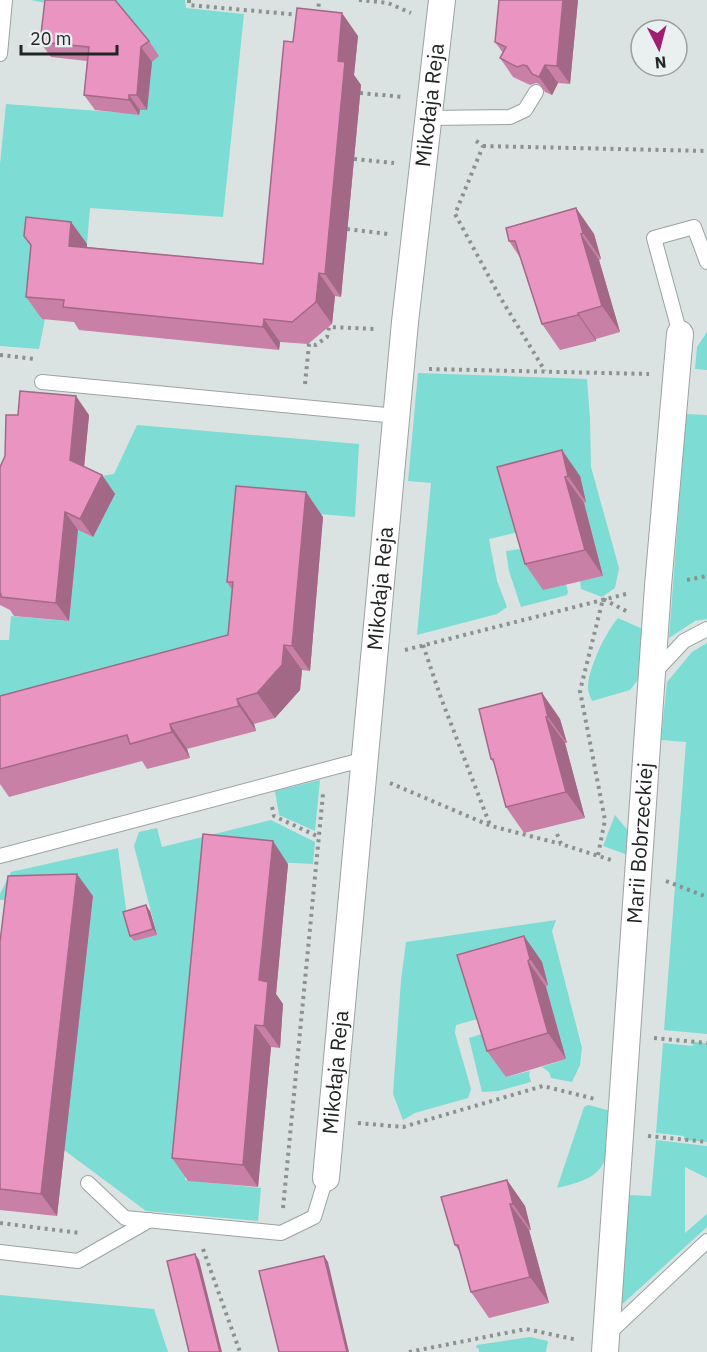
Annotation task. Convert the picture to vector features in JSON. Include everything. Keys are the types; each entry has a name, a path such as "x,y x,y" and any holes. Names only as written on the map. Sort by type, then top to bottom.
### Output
{"street":[{"name":"Mikołaja Reja","path":"326,1178 396,416 442,0"},
{"name":"Marii Bobrzeckiej","path":"605,1345 658,586 680,334"}],"lane":[{"path":"0,54 5,0"},
{"path":"428,118 510,117 525,110 536,92"},
{"path":"680,334 654,238 694,227 707,262"},
{"path":"42,382 396,416"},
{"path":"653,675 684,641 707,629"},
{"path":"0,856 326,770 364,765"},
{"path":"88,1183 125,1218 281,1233 314,1217 326,1178"},
{"path":"0,1252 78,1261 150,1220"},
{"path":"605,1345 707,1241"}],"path":[{"path":"189,0 189,5 318,16 320,0"},
{"path":"359,0 388,3 411,14 414,23"},
{"path":"360,93 413,98"},
{"path":"468,135 483,146 707,151"},
{"path":"483,146 454,214 544,371"},
{"path":"354,159 396,163"},
{"path":"347,229 390,234"},
{"path":"314,387 305,386 309,344 316,345 327,337 329,327 381,330"},
{"path":"0,355 44,360"},
{"path":"401,368 676,374"},
{"path":"374,659 603,599 707,576"},
{"path":"598,855 606,820 580,691 603,599"},
{"path":"423,645 491,826"},
{"path":"364,765 491,826 561,844"},
{"path":"281,1233 326,770"},
{"path":"266,785 274,816 319,837"},
{"path":"627,1036 707,1043"},
{"path":"332,1120 403,1127 543,1086 622,1105"},
{"path":"620,1134 707,1142"},
{"path":"0,1223 81,1233"},
{"path":"193,1248 203,1249 240,1352"},
{"path":"409,1352 526,1329 605,1345"}],"shaded area":[{"path":"31,0 185,0 186,8 244,14 223,217 90,208 87,244 42,240 45,319 39,349 0,346 0,164 6,104 139,114 140,110 147,110 60,6"},
{"path":"707,332 707,370 695,369 697,347"},
{"path":"418,373 587,379 591,467 619,568 615,588 602,597 581,589 580,581 603,576 579,477 522,531 489,539 497,581 507,607 497,614 417,635 431,483 408,481"},
{"path":"686,414 707,415 707,619 695,621 669,638"},
{"path":"137,425 359,444 355,517 249,508 239,657 0,722 0,640 9,640 11,616 69,621 78,530 93,537 83,479 114,474"},
{"path":"528,548 566,584 567,595 521,607 509,571 506,551"},
{"path":"618,618 645,630 644,672 630,690 592,701 588,688 594,661 603,641"},
{"path":"707,643 707,1034 664,1030 686,742 661,740 667,682 692,652"},
{"path":"320,780 315,831 279,815 275,791"},
{"path":"615,815 630,833 628,855 603,846"},
{"path":"271,820 315,842 313,864 275,862 186,1169 185,1180 261,1188 258,1221 146,1211 64,1150 93,897 0,900 0,894 11,872 118,848 127,917 157,935 134,846 139,832 157,828 162,847"},
{"path":"556,920 552,931 582,1048 580,1065 572,1082 551,1078 549,1072 542,1067 566,1059 546,987 548,985 485,1017 456,1025 455,1033 471,1089 468,1098 415,1113 403,1120 393,1094 406,942"},
{"path":"488,1032 506,1077 530,1071 531,1082 498,1091 482,1092 469,1038"},
{"path":"694,1042 707,1043 707,1142 684,1140 684,1136 656,1133 663,1043 693,1046"},
{"path":"588,1105 611,1111 603,1164 588,1178 557,1188 584,1107"},
{"path":"656,1140 707,1146 707,1178 685,1167 685,1233 707,1214 707,1227 617,1309 627,1195 651,1196"},
{"path":"0,1295 154,1309 168,1352 0,1352"},
{"path":"530,1337 548,1341 546,1352 479,1352 476,1347 477,1345"}],"building":[{"path":"45,0 115,0 149,41 141,47 137,95 129,95 129,100 84,95 89,47 40,42"},
{"path":"499,0 563,0 557,66 545,65 539,77 532,74 527,66 517,67 500,58 506,47 495,42"},
{"path":"297,8 342,13 338,61 345,62 325,274 319,273 316,302 292,322 264,319 263,327 63,307 64,300 26,297 31,245 24,236 26,217 71,222 69,246 263,264 284,41 293,42"},
{"path":"576,208 583,233 581,234 602,306 542,324 515,241 509,241 506,228"},
{"path":"20,391 76,396 70,460 102,475 80,519 65,512 56,603 1,597 0,593 0,467 5,456 6,415 18,415"},
{"path":"562,450 568,476 565,477 585,550 525,564 497,467"},
{"path":"236,486 306,492 292,646 284,645 282,665 257,693 237,699 239,706 170,724 172,732 130,744 127,735 0,769 0,696 228,635 233,582 227,582"},
{"path":"542,693 566,792 506,807 479,709"},
{"path":"203,834 273,841 259,980 268,982 264,1026 255,1025 243,1165 172,1158"},
{"path":"77,874 41,1194 0,1189 0,942 8,876"},
{"path":"146,905 153,929 130,936 123,912"},
{"path":"524,936 530,959 528,961 548,1033 487,1051 457,955"},
{"path":"507,1180 513,1204 510,1204 530,1277 471,1292 441,1197"},
{"path":"195,1254 220,1352 189,1352 167,1261"},
{"path":"324,1256 347,1352 279,1352 259,1271"}]}
